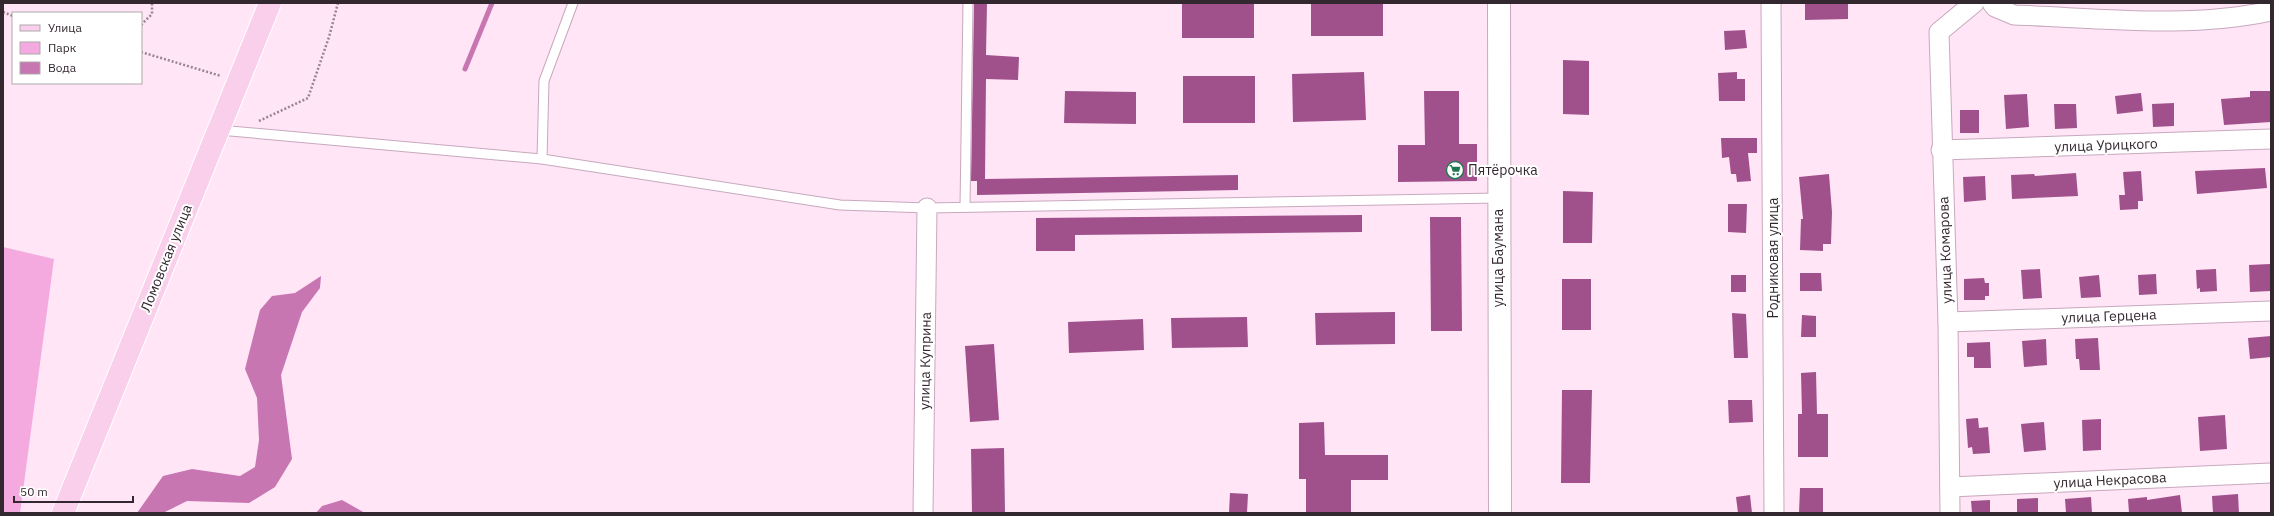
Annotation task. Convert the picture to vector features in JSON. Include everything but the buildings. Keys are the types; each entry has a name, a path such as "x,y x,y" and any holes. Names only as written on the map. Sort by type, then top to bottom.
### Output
{"main road":[{"name":"Ломовская улица","path":"63,513 227,131 240,81 270,3"}],"street":[{"name":"улица Баумана","path":"1499,3 1498,198 1500,513"},
{"name":"Родниковая улица","path":"1771,3 1774,513"},
{"name":"улица Комарова","path":"1950,513 1948,322 1941,150 1939,32 1974,3"},
{"path":"1992,3 1996,7 2014,14 2150,12 2239,18 2271,11"},
{"name":"улица Урицкого","path":"1941,150 2271,139"},
{"name":"улица Куприна","path":"923,513 927,208"},
{"name":"улица Герцена","path":"1948,322 2271,311"},
{"name":"улица Некрасова","path":"1950,487 2271,473"}],"lane":[{"path":"542,159 544,81 573,3"},
{"path":"965,207 968,3"},
{"path":"227,131 462,150 542,159 840,205 927,208 1498,198"}],"path":[{"path":"142,24 152,14 152,3"},
{"path":"227,131 308,98 329,37 338,3"},
{"path":"142,52 240,81"}],"green space":[{"path":"3,247 54,259 20,513 3,513"}],"water":[{"path":"321,276 320,288 302,312 281,375 292,459 275,487 249,503 187,501 163,513 137,513 163,476 192,469 240,476 255,467 259,440 257,398 245,369 260,310 272,296 295,293"},
{"path":"342,500 365,513 316,513 322,506"}],"waterway":[{"path":"465,69 492,3"}],"place":[{"name":"Пятёрочка","path":"1455,170"}]}
